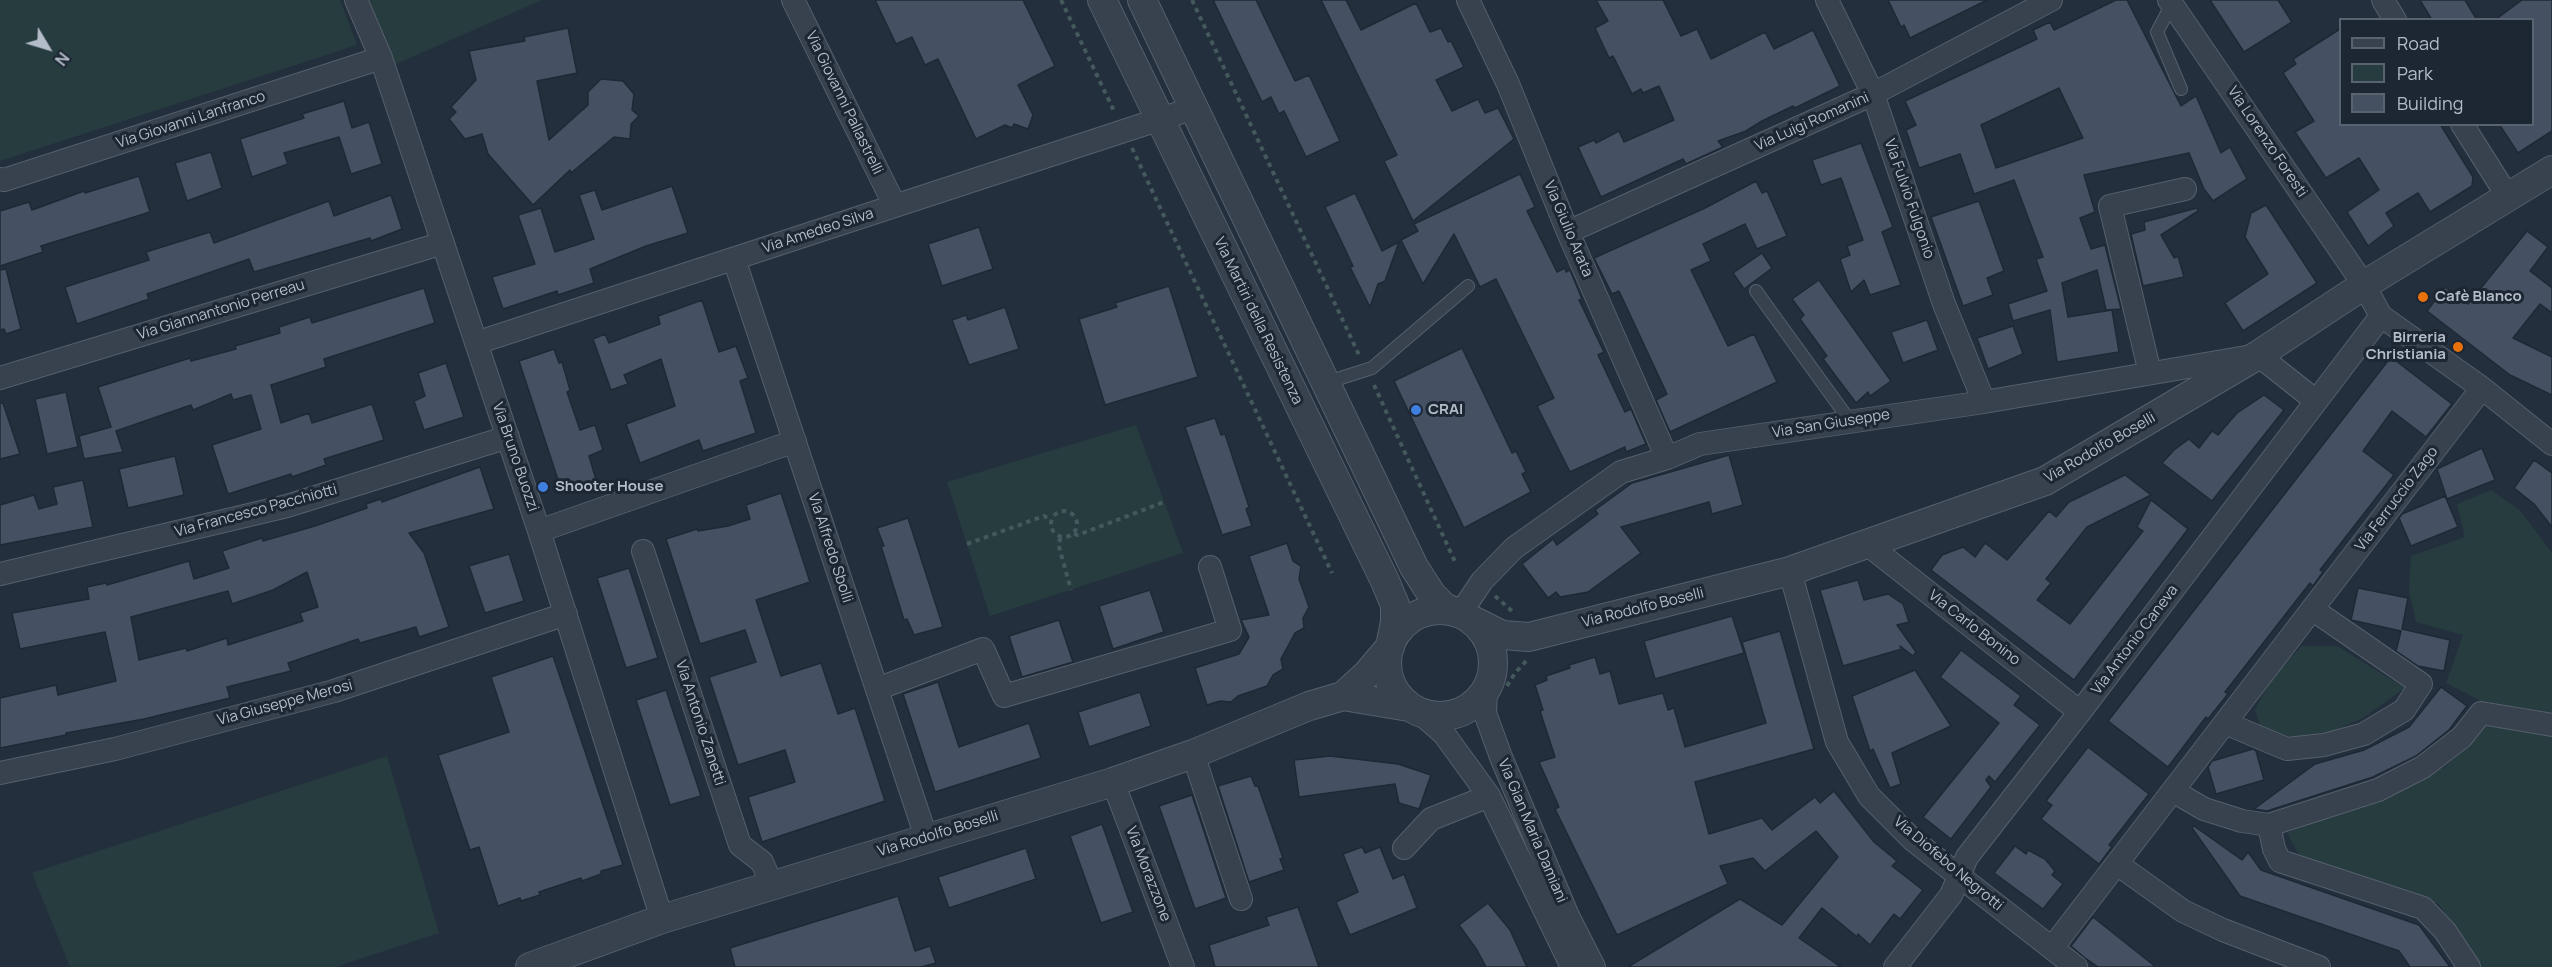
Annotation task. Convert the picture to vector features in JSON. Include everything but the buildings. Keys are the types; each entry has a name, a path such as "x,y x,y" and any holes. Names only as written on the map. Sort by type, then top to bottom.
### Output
{"street":[{"name":"Via Bruno Buozzi","path":"356,0 381,58 508,437 662,919"},
{"name":"Via Giovanni Pallastrelli","path":"794,0 895,206"},
{"name":"Via Martiri della Resistenza","path":"1102,0 1390,592 1395,605 1395,622 1390,647"},
{"path":"1142,0 1419,577 1438,602 1483,631 1489,642 1493,666 1488,686"},
{"name":"Via Giulio Arata","path":"1468,0 1508,84 1568,232 1667,458"},
{"name":"Via Fulvio Fulgonio","path":"1827,0 1873,94 1944,304 1984,402"},
{"name":"Via Luigi Romanini","path":"1568,232 1873,94 2051,0"},
{"path":"2383,0 2394,18"},
{"name":"Via Lorenzo Foresti","path":"2171,2 2364,285 2381,316"},
{"name":"Via Giovanni Lanfranco","path":"0,179 4,180 381,58"},
{"name":"Via Amedeo Silva","path":"476,343 1194,108"},
{"path":"2463,126 2508,197"},
{"name":"Via Rodolfo Boselli","path":"1461,615 1502,634 1529,637 1790,572 2046,481 2258,355 2364,285 2552,170"},
{"path":"2150,373 2110,206 2185,189"},
{"name":"Via Giannantonio Perreau","path":"0,378 443,243"},
{"name":"Via Alfredo Sbolli","path":"734,259 926,837"},
{"path":"1262,329 1293,315"},
{"path":"2381,316 2482,388 2552,444"},
{"name":"Via Antonio Caneva","path":"1895,967 1951,895 1967,857 2381,316"},
{"path":"2258,355 2316,401"},
{"name":"Via San Giuseppe","path":"1461,615 1482,581 1514,548 1621,472 1667,458 1700,444 1984,402 2258,355"},
{"name":"Via Ferruccio Zago","path":"2052,948 2482,388"},
{"name":"Via Francesco Pacchiotti","path":"0,574 287,506 508,437"},
{"path":"539,531 795,441"},
{"name":"Via Carlo Bonino","path":"1867,544 2080,712"},
{"name":"Via Antonio Zanetti","path":"643,551 740,845 762,862 771,885"},
{"path":"877,689 983,649 1004,696 1230,630 1210,567"},
{"name":"Via Diofebo Negrotti","path":"1790,572 1837,742 1869,796 1913,840 2076,967"},
{"path":"2225,723 2256,738 2287,748 2324,745 2364,734 2404,710 2421,684 2312,609"},
{"path":"1461,615 1429,611 1417,615 1398,630 1390,647 1387,664 1388,676 1400,699 1414,710 1432,716 1457,714 1468,708 1488,686 1502,664 1529,637"},
{"name":"Via Giuseppe Merosi","path":"0,773 115,749 334,691 566,614"},
{"name":"Via Rodolfo Boselli","path":"530,967 662,919 1113,782 1192,754 1310,706 1343,696 1367,674 1390,647"},
{"name":"Via Gian Maria Damiani","path":"1488,686 1485,713 1501,757 1568,916 1594,967"},
{"name":"Via Rodolfo Boselli","path":"1343,696 1414,710"},
{"name":"Via Gian Maria Damiani","path":"1414,710 1444,734 1489,796 1572,967"},
{"path":"2173,791 2204,809 2242,821 2269,825 2378,790 2423,767 2462,737 2481,713 2552,725"},
{"path":"1192,754 1241,899"},
{"name":"Via Morazzone","path":"1113,782 1183,967"},
{"path":"1404,849 1431,819 1489,796"},
{"path":"2269,825 2274,849 2280,861 2423,908 2445,931 2469,967"},
{"path":"2117,864 2183,911 2223,930 2319,967"}],"lane":[{"path":"2171,2 2157,32 2181,89"},
{"path":"1325,383 1372,368 1468,286"},
{"path":"1756,291 1850,421"}],"path":[{"path":"1061,0 1118,118"},
{"path":"1192,0 1456,564"},
{"path":"1130,142 1332,573"},
{"path":"1074,534 1078,536 1164,502"},
{"path":"1061,511 1073,514 1078,526 1074,534 1061,538 1051,529 1051,520 1061,511"},
{"path":"967,544 1044,516 1051,520"},
{"path":"1061,538 1058,543 1071,590"},
{"path":"1490,592 1514,612"}],"green space":[{"path":"0,0 340,0 357,45 0,161"},
{"path":"366,0 542,0 394,65"},
{"path":"1136,425 1183,553 990,616 947,482"},
{"path":"2491,490 2520,510 2552,553 2552,713 2481,701 2446,683 2463,635 2416,622 2409,591 2411,556 2465,537 2457,504"},
{"path":"2302,646 2337,646 2405,688 2363,718 2323,735 2295,737 2262,731 2255,710 2273,675"},
{"path":"2488,724 2552,737 2552,967 2480,967 2439,904 2299,855 2287,833 2445,767"},
{"path":"387,756 439,933 335,967 70,967 32,873"}],"place":[{"name":"Cafè Blanco","path":"2423,297"},
{"name":"Birreria Christiania","path":"2458,347"},
{"name":"CRAI","path":"1416,410"},
{"name":"Shooter House","path":"543,487"}]}
